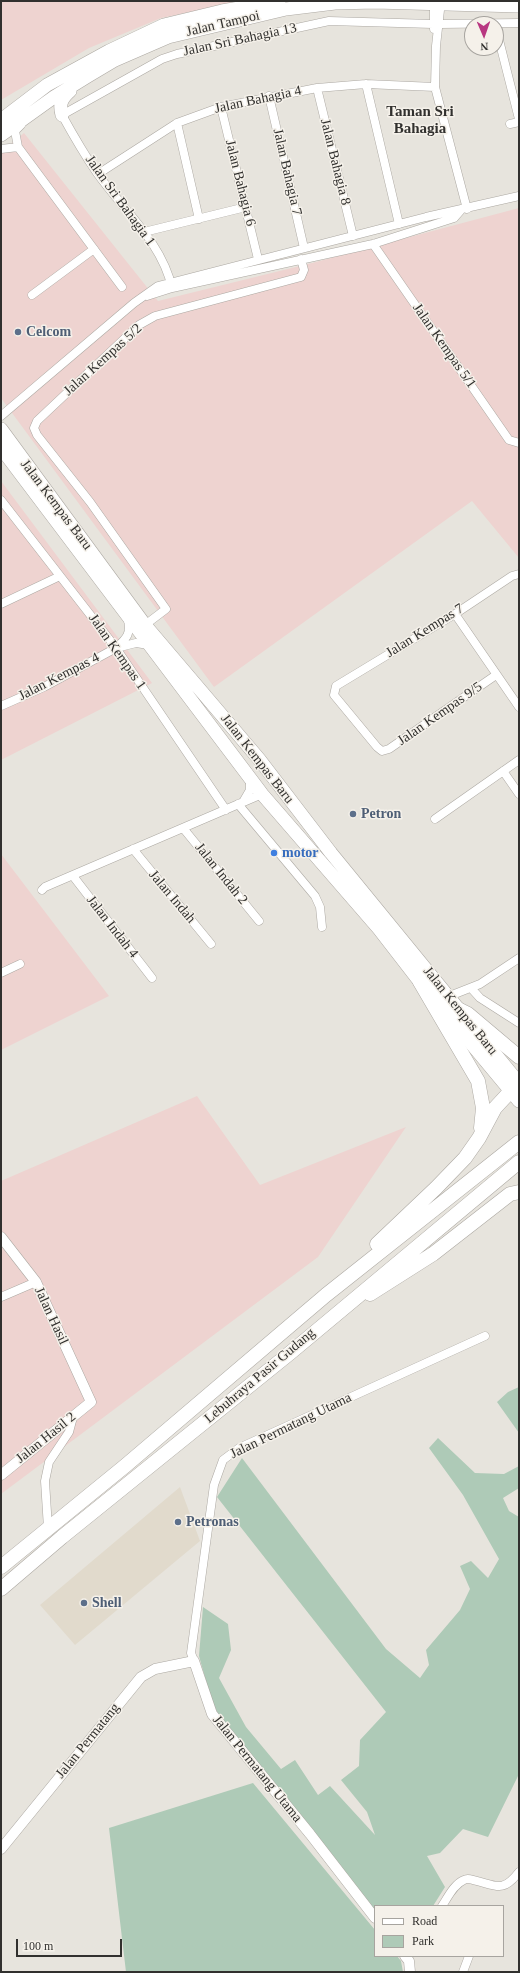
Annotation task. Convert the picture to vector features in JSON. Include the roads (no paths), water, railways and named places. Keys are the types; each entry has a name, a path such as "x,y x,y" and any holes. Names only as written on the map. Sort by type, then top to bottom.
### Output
{"highway":[{"path":"420,982 478,1081 483,1108 479,1138"},
{"path":"456,1008 468,1014 519,1057"},
{"path":"326,1295 465,1158 479,1138 494,1108 517,1088"},
{"name":"Lebuhraya Pasir Gudang","path":"1,1567 125,1466 326,1295 519,1142"},
{"name":"Lebuhraya Pasir Gudang","path":"1,1589 62,1537 284,1358 316,1329 519,1162"},
{"path":"316,1329 434,1254 510,1194 519,1192"}],"main road":[{"name":"Jalan Tampoi","path":"1,120 47,86 109,51 164,25 222,11 279,1"},
{"name":"Jalan Tampoi","path":"1,135 54,97 115,60 168,37 286,9 342,3 438,3 519,6"},
{"path":"62,115 60,108 62,98 88,76"},
{"name":"Jalan Kempas Baru","path":"1,429 145,624 236,732 456,1008 517,1088"},
{"name":"Jalan Kempas Baru","path":"1,448 262,794 379,929 420,982 517,1088"},
{"path":"236,732 243,747 264,775 265,786 262,794"}],"street":[{"path":"438,3 436,24 435,87 464,210"},
{"name":"Jalan Sri Bahagia 13","path":"62,115 162,59 177,54 329,21 464,24"},
{"name":"Jalan Sri Bahagia 13","path":"504,24 519,23"},
{"path":"503,56 519,120 510,124"},
{"path":"366,84 399,224"},
{"name":"Jalan Bahagia 4","path":"98,174 177,123 221,107 269,96 317,88 366,84 435,87"},
{"name":"Jalan Bahagia 8","path":"317,88 353,236"},
{"name":"Jalan Bahagia 7","path":"269,96 304,248"},
{"path":"54,97 49,104 15,131 18,147 122,287"},
{"name":"Jalan Bahagia 6","path":"221,107 258,259"},
{"name":"Jalan Sri Bahagia 1","path":"62,115 98,174 144,232 161,258 171,285"},
{"path":"177,123 199,219"},
{"path":"1,148 18,147"},
{"path":"171,285 258,259 519,196"},
{"path":"144,232 246,207"},
{"path":"1,416 153,288 301,260 372,244 454,218 464,210"},
{"name":"Jalan Kempas 5/1","path":"372,244 509,440 519,443"},
{"path":"32,295 94,249"},
{"name":"Jalan Kempas 5/2","path":"145,624 166,609 90,502 37,435 34,428 37,421 140,325 155,316 301,278 304,270 301,260"},
{"name":"Jalan Kempas 1","path":"1,500 116,648 226,810"},
{"name":"Jalan Kempas 7","path":"382,751 339,703 333,691 336,686 454,614 512,576 519,574"},
{"path":"1,604 60,576"},
{"path":"454,614 519,706"},
{"path":"116,648 128,635 130,628 127,615"},
{"path":"116,648 131,643 142,643 149,646"},
{"name":"Jalan Kempas 4","path":"1,706 44,687 116,648"},
{"name":"Jalan Kempas 9/5","path":"382,751 389,749 496,675"},
{"path":"435,819 519,760"},
{"path":"503,771 519,794"},
{"path":"241,803 250,790 250,777"},
{"path":"42,890 262,794"},
{"path":"241,803 315,896 320,907 322,927"},
{"name":"Jalan Indah 2","path":"183,828 259,921"},
{"name":"Jalan Indah","path":"133,849 211,944"},
{"name":"Jalan Indah 4","path":"73,876 152,978"},
{"path":"447,997 471,988 519,958"},
{"path":"1,973 20,964"},
{"path":"471,988 480,998 519,1024"},
{"name":"Jalan Hasil","path":"1,1237 36,1282 91,1402"},
{"path":"1,1297 36,1282"},
{"name":"Jalan Permatang Utama","path":"374,1917 310,1834 212,1714 191,1653 214,1485 223,1460 239,1448 485,1336"},
{"name":"Jalan Hasil 2","path":"1,1475 91,1402"},
{"path":"48,1528 45,1481 49,1462 69,1432 73,1417"},
{"name":"Jalan Permatang","path":"1,1849 141,1677 155,1669 194,1661"},
{"path":"443,1905 451,1892 463,1880 468,1879 500,1887 510,1882 519,1872"},
{"path":"463,1972 469,1957"},
{"path":"408,1958 410,1972"}],"place":[{"name":"Celcom","path":"18,332"},
{"name":"Petron","path":"353,814"},
{"name":"motor","path":"274,853"},
{"name":"Petronas","path":"178,1522"},
{"name":"Shell","path":"84,1603"}],"district":[{"name":"Taman Sri Bahagia","path":"420,120"}]}
